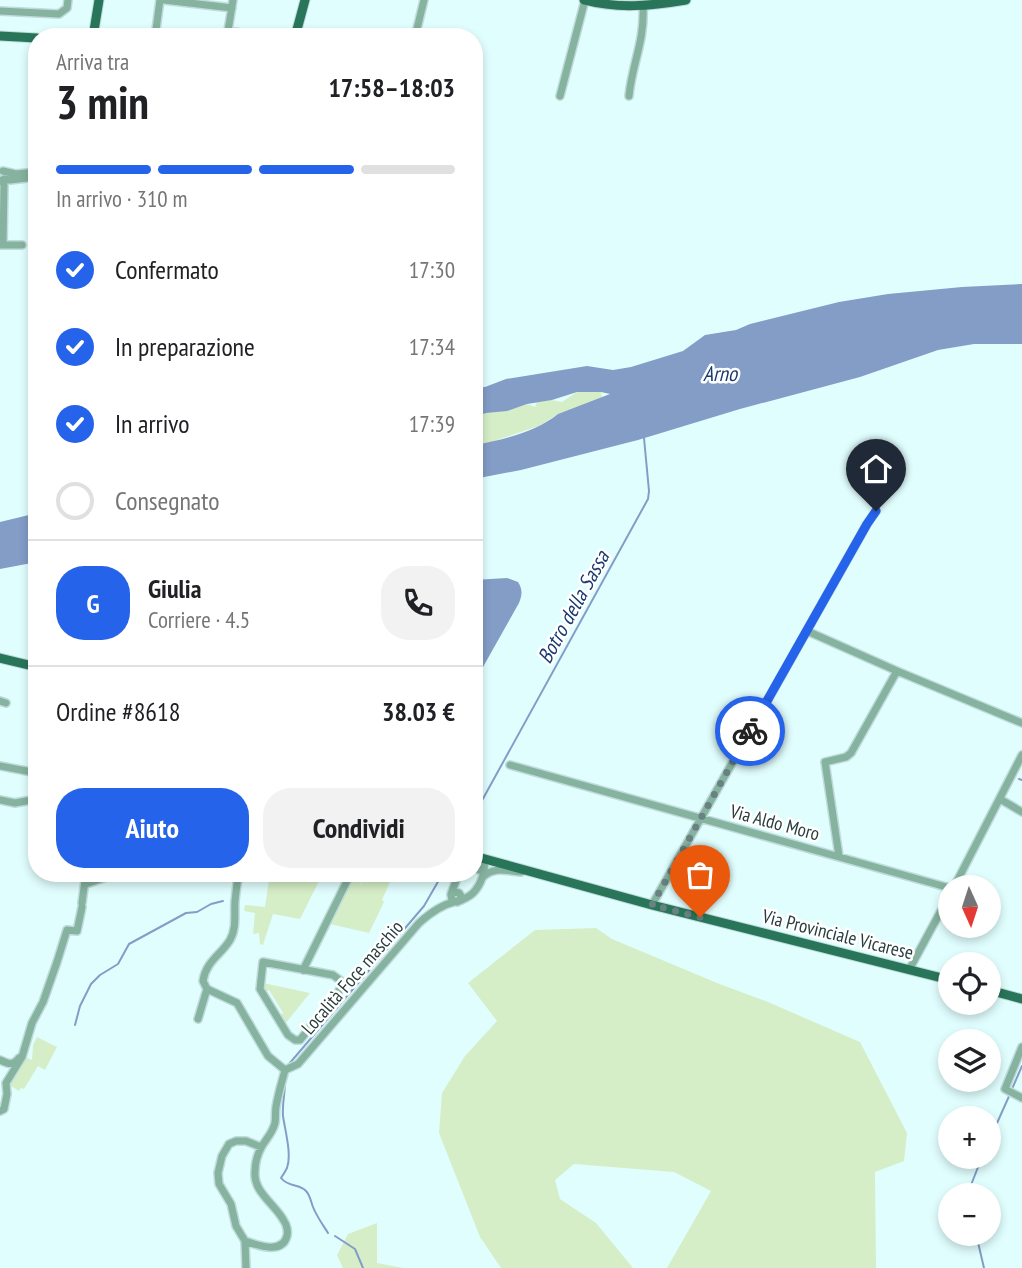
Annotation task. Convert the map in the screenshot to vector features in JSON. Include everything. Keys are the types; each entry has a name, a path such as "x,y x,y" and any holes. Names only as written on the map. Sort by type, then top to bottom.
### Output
{"main road":[{"path":"94,28 99,0"},
{"path":"297,28 305,0"},
{"path":"584,0 610,6 643,6 685,0"},
{"path":"0,36 28,38"},
{"path":"0,658 28,665"},
{"name":"Via Provinciale Vicarese","path":"483,860 938,977"},
{"path":"1001,993 1022,999"}],"street":[{"path":"0,11 59,14 67,8 68,0"},
{"path":"157,28 162,0 233,4 232,28"},
{"path":"417,28 424,0"},
{"path":"560,96 584,0"},
{"path":"629,96 644,25 643,6"},
{"path":"2,176 9,180 28,176"},
{"path":"2,176 4,185 1,245 22,245"},
{"path":"652,905 876,511"},
{"path":"807,631 1022,723"},
{"path":"838,856 825,762 846,757 851,752 897,671"},
{"path":"959,875 1022,755"},
{"name":"Via Aldo Moro","path":"510,765 938,884"},
{"path":"0,766 28,772"},
{"path":"1000,799 1022,812"},
{"path":"0,800 15,803 28,801"},
{"path":"483,874 495,870 529,872"},
{"path":"0,1111 4,1109 7,1101 6,1083 24,1052 67,930 77,931 86,884 92,882"},
{"path":"198,1019 207,989 203,979 207,968 228,943 233,930 238,882"},
{"path":"303,970 347,882"},
{"path":"458,882 457,895 473,892 478,882"},
{"name":"Località Foce maschio","path":"285,1070 298,1064 419,923 457,895"},
{"path":"909,970 938,916"},
{"path":"263,962 303,970 338,977 341,986 301,1039 295,1040 284,1028 260,989 263,962"},
{"path":"207,989 237,1003 268,1056 285,1070 275,1108 275,1123 261,1147 254,1171 256,1183 284,1219 286,1238 283,1244 276,1247 245,1241"},
{"path":"1022,1047 1005,1089 1022,1098"},
{"path":"0,1060 11,1064 24,1052"},
{"path":"246,1268 245,1241 236,1226 231,1204 219,1184 220,1164 229,1144 236,1141 246,1141 261,1147"}],"green space":[{"path":"577,392 601,392 602,397 558,414 539,426 483,443 483,414 527,404 535,407 537,402 562,402"},
{"path":"269,882 318,882 300,919 273,914 263,945 260,944 259,933 253,934 255,913 244,911 245,905 265,907"},
{"path":"351,882 361,882 358,890 362,882 390,882 369,933 330,924"},
{"path":"596,928 612,939 860,1042 907,1133 904,1161 875,1172 876,1268 667,1268 711,1191 674,1172 574,1164 555,1180 560,1199 596,1223 633,1268 501,1268 480,1237 439,1133 442,1093 465,1056 497,1021 468,983 535,930"},
{"path":"263,983 310,993 285,1024 280,1016 283,1013 269,990 265,992"},
{"path":"37,1037 57,1047 45,1070 38,1066 24,1089 19,1091 8,1084 25,1057 32,1060 33,1045"},
{"path":"377,1223 377,1263 403,1268 343,1268 337,1255 348,1234"}],"water":[{"name":"Arno","path":"1022,284 1022,344 974,344 938,350 860,377 638,440 483,477 483,443 529,430 558,414 610,394 577,392 507,411 483,414 483,387 506,379 587,366 613,370 631,367 683,351 705,335 736,330 750,324 839,302 962,287"},
{"path":"28,515 28,564 0,569 0,522"},
{"path":"507,578 518,582 521,595 483,667 483,579"}],"waterway":[{"name":"Botro della Sassa","path":"483,799 648,499 644,438"},
{"name":"Botro della Sassa","path":"289,1064 424,906 438,882"},
{"path":"75,1025 80,1006 91,984 118,964 129,944 186,913 197,912 223,901"},
{"path":"1012,1089 1022,1066"},
{"name":"Botro della Sassa","path":"285,1082 283,1112 289,1156 287,1168 281,1178 306,1191 328,1233"},
{"path":"1001,1114 1010,1094"},
{"path":"972,1183 977,1169"},
{"name":"Botro della Sassa","path":"335,1236 355,1249 363,1268"},
{"path":"979,1246 984,1268"}],"way so far":[{"path":"700,917 652,905 750,731"}],"route":[{"path":"750,731 876,511"}]}
